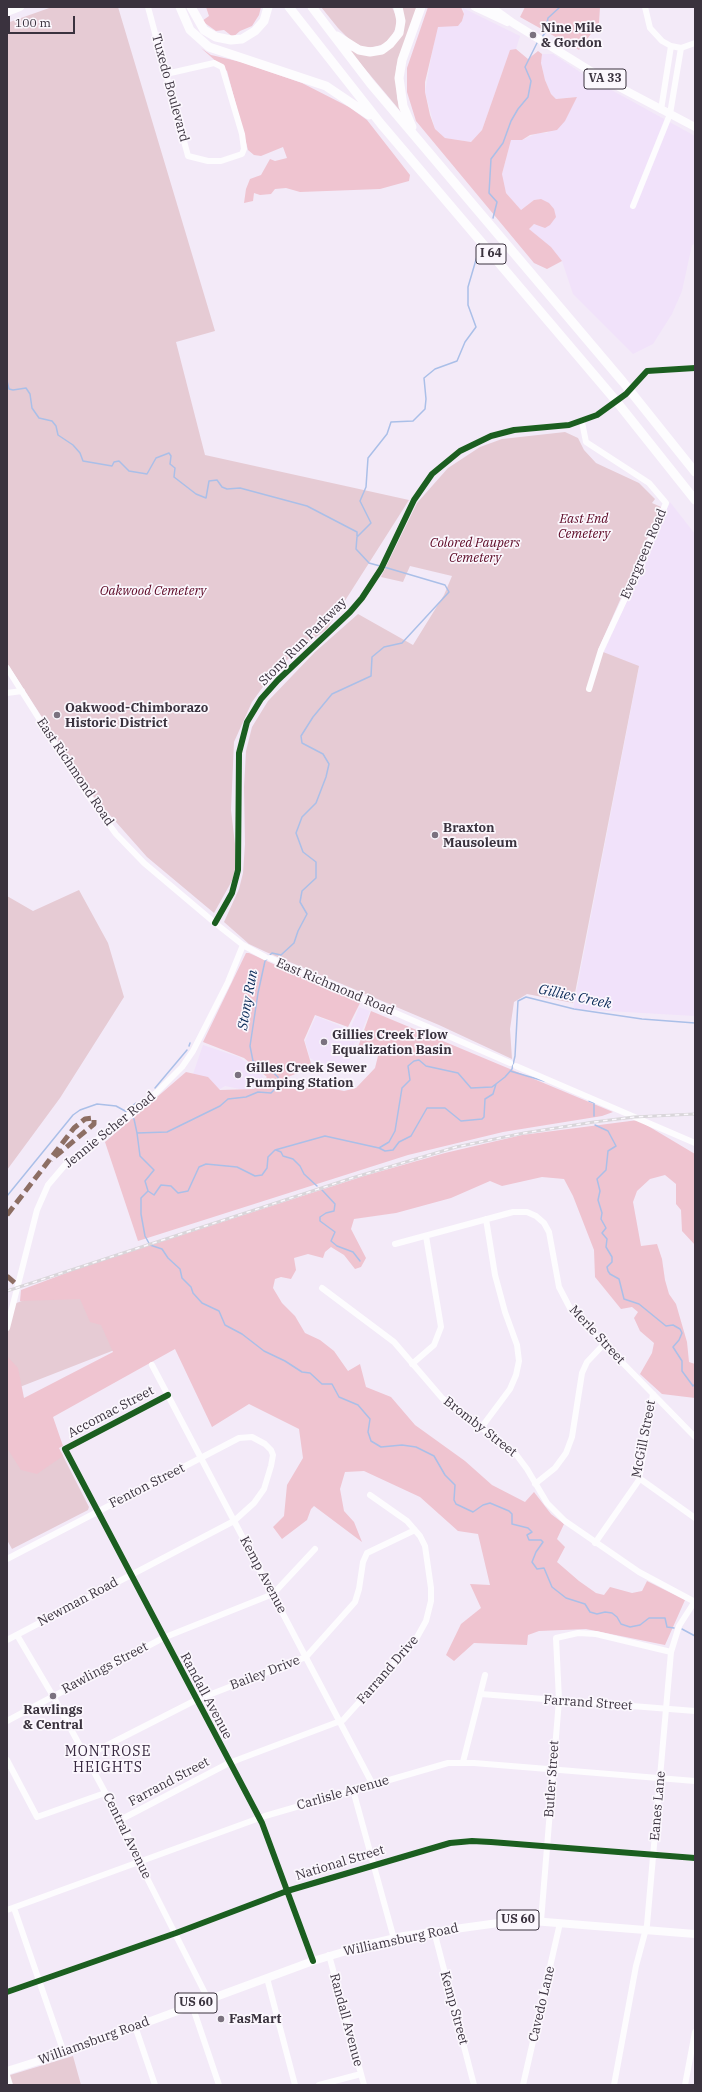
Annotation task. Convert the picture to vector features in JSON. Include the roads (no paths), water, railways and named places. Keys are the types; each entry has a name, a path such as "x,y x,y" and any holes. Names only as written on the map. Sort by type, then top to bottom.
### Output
{"highway":[{"path":"180,7 186,24 204,44 214,49 326,86 356,105 381,124"},
{"path":"191,7 204,30 216,37 231,40 242,39 255,32 264,21 268,7"},
{"name":"I 64","path":"289,7 381,124 598,378 695,500"},
{"name":"I 64","path":"312,7 370,83 415,134 623,382 695,472"},
{"path":"331,33 359,50 370,52 382,50 390,44 398,33 401,21 398,7"},
{"path":"415,134 403,106 399,78 402,60 421,7"}],"main road":[{"path":"7,12 20,7"},
{"name":"VA 33","path":"475,7 513,24"},
{"name":"VA 33","path":"490,7 513,24 602,78 695,127"},
{"name":"Williamsburg Road","path":"7,2071 64,2053 192,2004 330,1955 394,1938 510,1921 541,1921 695,1934"}],"street":[{"name":"Tuxedo Boulevard","path":"148,7 188,156 208,161 221,161 243,153 244,149 226,75 222,68 215,63 166,74"},
{"path":"645,7 650,28 658,38 671,46 681,48 695,43"},
{"path":"661,110 671,46"},
{"path":"633,206 670,114 681,48"},
{"name":"Stony Run Parkway","path":"215,923 232,893 238,870 239,753 247,722 261,699 278,680 350,612 362,598 381,569 414,500 426,482 446,461 480,440 514,430 582,422 598,415 626,394 644,373 653,370 695,368"},
{"name":"Evergreen Road","path":"582,422 586,442 649,483 666,502 637,573 601,650 589,689"},
{"name":"East Richmond Road","path":"7,668 86,793 116,834 144,863 243,945 267,958 695,1143"},
{"path":"7,693 22,691"},
{"name":"Jennie Scher Road","path":"7,1328 14,1295 28,1248 37,1210 48,1185 65,1165 167,1084 188,1059 228,982 243,945"},
{"name":"Merle Street","path":"395,1244 520,1211 533,1214 541,1220 550,1234 556,1276 563,1297 575,1314 695,1437"},
{"path":"481,1428 510,1389 516,1375 519,1361 516,1340 505,1312 495,1275 486,1219"},
{"path":"412,1364 434,1345 441,1327 426,1236"},
{"name":"Bromby Street","path":"322,1288 389,1338 442,1398 518,1456 551,1508 565,1521 639,1572 695,1601"},
{"path":"7,1303 14,1295"},
{"path":"535,1484 555,1468 566,1453 572,1437 582,1373 587,1362 604,1344"},
{"name":"Kemp Avenue","path":"152,1365 373,1785"},
{"name":"McGill Street","path":"595,1543 639,1478 653,1394"},
{"name":"Accomac Street","path":"65,1449 168,1395"},
{"name":"Fenton Street","path":"7,1560 244,1436 252,1437 265,1444 271,1450 273,1455"},
{"name":"Randall Avenue","path":"65,1449 163,1638 259,1818 313,1961"},
{"name":"Newman Road","path":"7,1640 130,1574 234,1521 259,1497 269,1475 273,1455"},
{"path":"639,1478 695,1518"},
{"name":"Farrand Drive","path":"339,1721 353,1710 410,1647 424,1626 431,1601 431,1588 424,1546 416,1530 407,1521 370,1495"},
{"name":"Bailey Drive","path":"86,1756 196,1700 306,1657 355,1602 359,1589 363,1562 367,1553 416,1530"},
{"path":"273,1594 315,1549"},
{"name":"Rawlings Street","path":"7,1721 163,1638 273,1594"},
{"name":"Eanes Lane","path":"614,2085 636,1966 646,1930 671,1652 679,1626 695,1601"},
{"name":"Butler Street","path":"541,1921 559,1700 556,1638 578,1633 596,1634 671,1652"},
{"name":"Central Avenue","path":"17,1635 53,1696 120,1820 208,1999"},
{"path":"463,1762 485,1675"},
{"name":"Farrand Street","path":"480,1694 695,1711"},
{"name":"Farrand Street","path":"120,1820 229,1763 339,1721"},
{"path":"7,1760 37,1817 105,1793"},
{"name":"Carlisle Avenue","path":"7,1910 259,1818 448,1763 463,1762 695,1781"},
{"path":"353,1790 394,1938"},
{"name":"National Street","path":"7,1992 176,1933 287,1891 461,1841 547,1846 695,1858"},
{"path":"14,1908 64,2053"},
{"name":"Cavedo Lane","path":"523,2085 560,1923"},
{"name":"Kemp Street","path":"434,1931 474,2085"},
{"name":"Randall Avenue","path":"330,1955 364,2085"},
{"path":"266,1978 295,2085"},
{"path":"192,2004 219,2085"},
{"path":"135,2026 155,2085"},
{"path":"685,2085 695,2032"},
{"path":"319,2085 361,2074"},
{"path":"7,2075 10,2085"}],"waterway":[{"path":"542,37 545,33 548,18 560,7"},
{"path":"493,218 497,202 489,193 491,159 503,143 511,121 518,109 528,97 531,81 525,67 538,41"},
{"path":"380,566 369,563 356,549 357,537 371,523 360,501 366,487 368,458 387,434 391,422 413,421 425,409 426,399 424,378 435,369 457,361 465,342 476,327 468,305 468,287 478,253"},
{"path":"7,381 9,389 13,390 26,388 30,394 32,408 39,418 52,421 56,426 58,435 73,445 80,453 83,461 112,466 114,462 119,461 129,471 147,474 156,458 169,453 171,456 170,464 175,468 174,477 196,494 206,498 209,481 217,480 222,487 227,489 240,488 307,506 357,532 357,536"},
{"name":"Stony Run","path":"270,955 272,953 281,955 294,943 298,931 307,914 300,902 302,891 316,878 316,862 303,852 296,833 302,817 316,803 326,777 329,764 323,754 302,743 301,736 313,717 332,694 371,676 372,657 384,647 402,643 449,592 445,585 384,567"},
{"name":"Stony Run","path":"137,1133 167,1132 220,1106 228,1099 246,1097 258,1092 271,1093 278,1086 278,1077 268,1068 253,1061 250,1046 258,993 265,961 268,958"},
{"name":"Gillies Creek","path":"130,1115 134,1119 140,1156 154,1170 145,1181 148,1191 154,1195 161,1185 171,1186 178,1193 188,1191 199,1167 206,1164 237,1167 255,1176 262,1175 267,1168 268,1157 275,1150 325,1136 379,1148 389,1142 395,1131 402,1088 410,1080 408,1066 414,1061 419,1060 426,1066 458,1073 471,1088 492,1087 505,1077 512,1069 515,1056 518,1001 526,997 574,1009 642,1019 695,1023"},
{"path":"155,1088 187,1050"},
{"path":"510,1071 544,1081"},
{"name":"Gillies Creek","path":"379,1148 385,1151 393,1150 399,1142 411,1136 427,1108 445,1108 461,1121 482,1119 484,1117 485,1099 493,1094 496,1084"},
{"path":"589,1101 594,1103 594,1116"},
{"path":"126,1111 136,1103"},
{"name":"Gillies Creek","path":"7,1196 73,1115 80,1110 97,1104 116,1106 127,1112"},
{"path":"595,1125 608,1131 616,1146 608,1151 606,1170 597,1179 600,1191 598,1200 602,1213 601,1219 606,1228 602,1233 607,1239 606,1247 612,1257 612,1262 607,1267 608,1271 610,1274 619,1279 624,1299 639,1304 666,1326 673,1325 680,1329 682,1333 679,1340 673,1347 682,1361 682,1371 693,1386 695,1384"},
{"path":"276,1150 281,1152 283,1156 293,1159 300,1166 304,1174 317,1186"},
{"path":"322,1190 335,1204 334,1211 326,1213 320,1217 320,1221 335,1232 331,1241 337,1246 353,1252 360,1261"},
{"path":"148,1191 141,1198 141,1214 145,1236 150,1245 162,1249 168,1258 180,1269 182,1278 191,1287 193,1293 202,1303 219,1311 225,1325 242,1334 264,1351 285,1361 302,1372 310,1373 322,1384 332,1384 339,1397 358,1405 370,1419 368,1432 371,1441 381,1447 402,1445 416,1447 434,1456 445,1475 455,1485 454,1500 456,1504 473,1512 483,1505 490,1503 509,1511 512,1514 512,1524 528,1528 532,1532 527,1535 529,1540 541,1540 543,1542 536,1552 532,1562 537,1569 544,1568 552,1587 566,1598 585,1604 590,1612 597,1614 605,1612 612,1613 617,1617 621,1624 630,1627 640,1625 649,1618 665,1618 667,1627 674,1628"},
{"path":"682,1629 695,1636"}],"railway":[{"path":"7,1291 352,1178 456,1147 524,1133 594,1122 634,1117 695,1114"}],"place":[{"name":"Nine Mile & Gordon","path":"533,35"},
{"name":"Oakwood-Chimborazo Historic District","path":"57,715"},
{"name":"Braxton Mausoleum","path":"435,835"},
{"name":"Gillies Creek Flow Equalization Basin","path":"324,1042"},
{"name":"Gilles Creek Sewer Pumping Station","path":"238,1075"},
{"name":"Rawlings & Central","path":"53,1696"},
{"name":"FasMart","path":"221,2019"}],"district":[{"name":"MONTROSE HEIGHTS","path":"108,1760"}],"park label":[{"name":"East End Cemetery","path":"584,526"},
{"name":"Colored Paupers Cemetery","path":"475,550"},
{"name":"Oakwood Cemetery","path":"153,591"}]}
